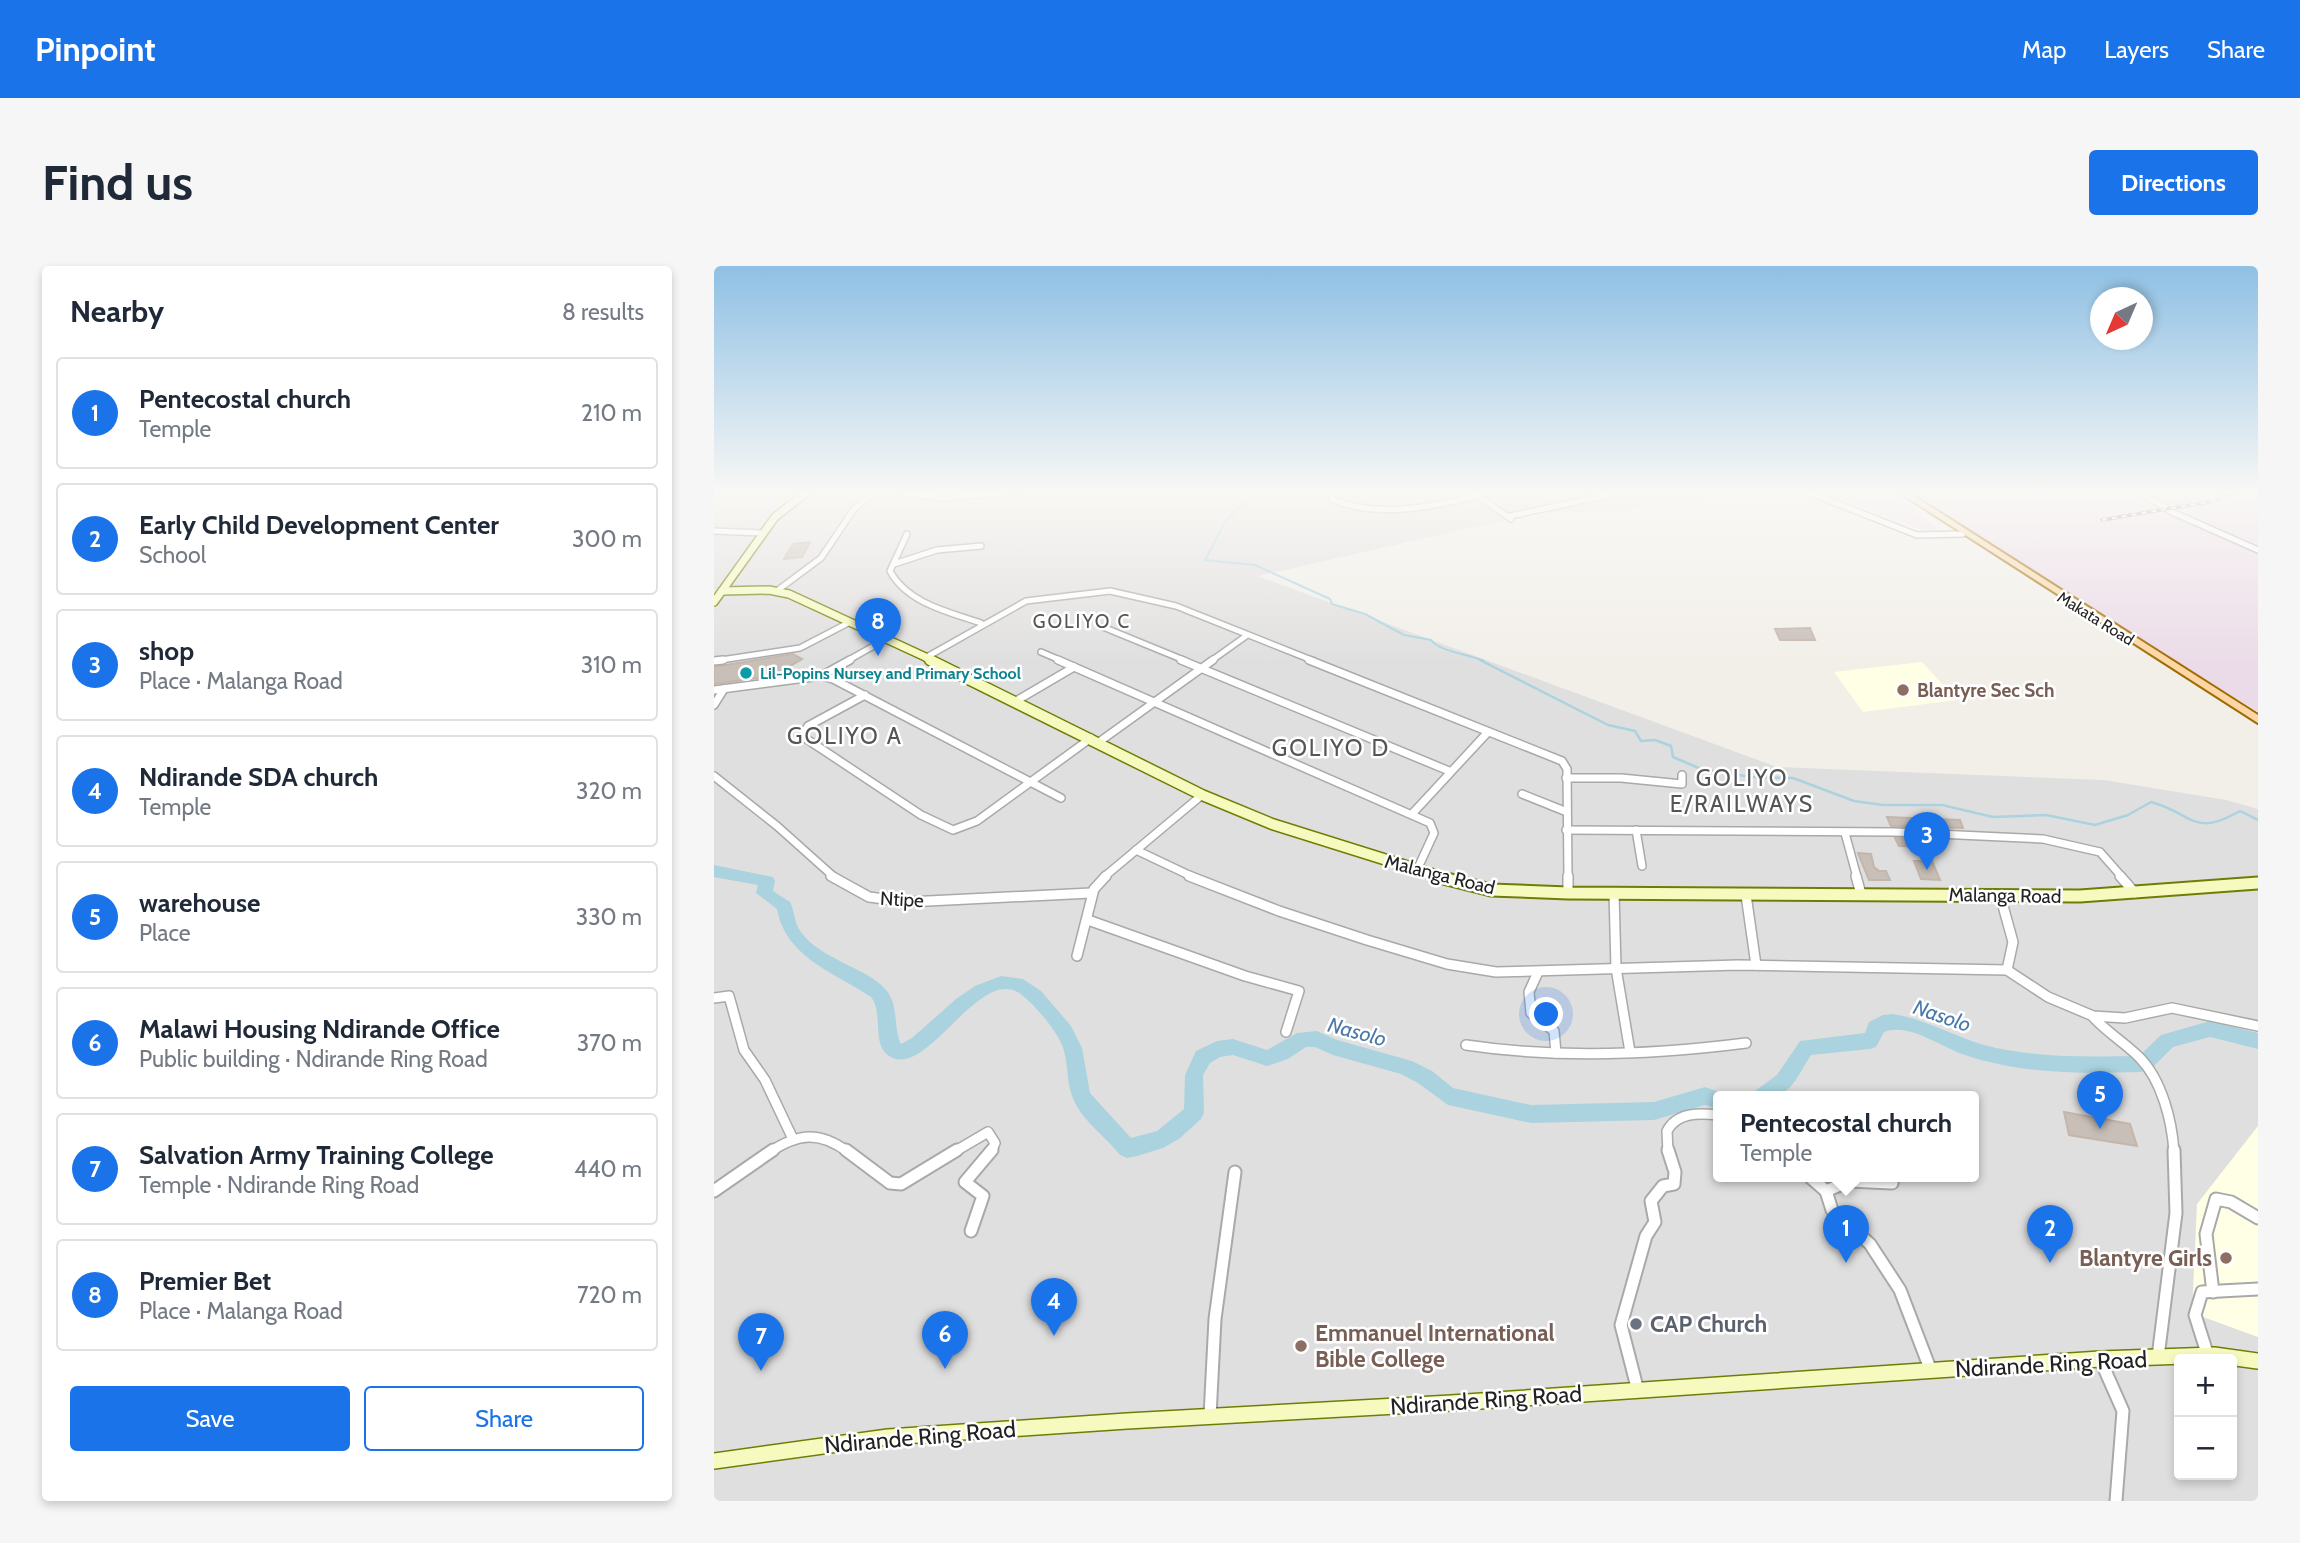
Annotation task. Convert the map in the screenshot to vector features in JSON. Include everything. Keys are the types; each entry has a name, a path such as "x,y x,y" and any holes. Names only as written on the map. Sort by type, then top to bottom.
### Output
{"main road":[{"name":"Makata Road","path":"1986,549 2258,720"}],"street":[{"path":"714,602 751,549"},
{"path":"778,590 821,558 827,549"},
{"path":"901,549 890,572 892,578 904,590 981,624"},
{"path":"894,564 919,554 947,549"},
{"name":"Malanga Road","path":"722,591 778,590 1016,701 1202,795 1272,824 1417,870 1491,890 1746,895 2000,895 2135,893 2258,883"},
{"path":"925,658 1026,601 1110,592 1164,603 1562,761 1567,769 1568,893"},
{"path":"714,661 800,648 850,622"},
{"path":"1103,627 1449,771"},
{"path":"865,695 808,726 802,736 815,747 945,828 964,828 1154,702 1245,636"},
{"path":"714,690 821,676 886,639"},
{"path":"1041,652 1332,783 1430,823 1434,830 1417,870"},
{"path":"1016,701 1074,667"},
{"path":"821,676 865,695 1061,798"},
{"path":"714,705 724,689"},
{"path":"1412,814 1488,732"},
{"path":"1566,778 1621,778 1682,784 1682,775"},
{"name":"Ntipe","path":"714,776 777,826 828,874 869,897 908,902 1091,893"},
{"path":"1522,794 1567,812"},
{"path":"1077,956 1088,920 1091,893 1104,876 1202,795"},
{"path":"1566,830 1997,835 2080,845 2106,856 2135,893"},
{"path":"1636,830 1642,866"},
{"path":"1845,833 1861,894"},
{"path":"1136,850 1219,889 1436,961 1490,971 1756,965 2007,970 2072,1010 2094,1018 2129,1017 2158,1008 2172,1008 2258,1026"},
{"path":"1614,893 1616,968 1630,1052"},
{"path":"1746,895 1756,965"},
{"path":"2000,895 2013,935 2013,961 2007,970"},
{"path":"1088,920 1157,942 1244,978 1299,991 1286,1031"},
{"path":"1538,972 1529,992 1531,1013 1554,1031 1556,1053"},
{"path":"714,998 729,996 729,1003 735,1009 744,1050 765,1080 792,1137"},
{"path":"2094,1018 2104,1031 2131,1051 2152,1074 2153,1082 2164,1097 2176,1141 2177,1204 2158,1357"},
{"path":"1466,1045 1508,1053 1556,1053 1701,1049 1746,1042"},
{"path":"1638,1391 1621,1325 1646,1236 1655,1222 1651,1201 1663,1186 1674,1184 1678,1171 1666,1140 1670,1126 1677,1117 1713,1115"},
{"path":"714,1191 792,1137 830,1139 890,1183 901,1184 988,1132 995,1143 992,1151 965,1182 983,1196 971,1231"},
{"path":"1210,1416 1215,1319 1235,1172"},
{"path":"1816,1182 1826,1191 1832,1210 1870,1244 1900,1290 1931,1371"},
{"path":"1826,1191 1840,1182"},
{"path":"2213,1292 2204,1248 2205,1221 2216,1199 2231,1202 2258,1218"},
{"path":"2207,1354 2195,1315 2202,1293 2258,1289"},
{"name":"Ndirande Ring Road","path":"714,1461 888,1437 1638,1391 2100,1359 2174,1357"},
{"path":"2100,1359 2123,1411 2116,1501"},
{"name":"Ndirande Ring Road","path":"2237,1359 2258,1361"}],"shaded area":[{"path":"714,549 1379,549 1258,576 1777,767 2104,780 2226,800 2258,809 2258,1501 714,1501"},
{"path":"1992,549 2258,549 2258,712"},
{"path":"1922,662 1957,700 1863,712 1834,672"},
{"name":"Blantyre Girls","path":"2258,1126 2258,1337 2192,1313 2197,1204"}],"building":[{"path":"790,549 806,549 802,557 784,559"},
{"path":"1810,628 1815,640 1780,640 1775,629"},
{"name":"Lil-Popins Nursey and Primary School","path":"793,654 802,659 773,676 714,684 714,667"},
{"path":"1887,817 1960,820 1963,828 1891,826"},
{"path":"1895,838 1927,840 1930,847 1899,846"},
{"path":"1858,853 1871,854 1874,867 1879,871 1886,871 1890,880 1869,880"},
{"path":"1914,861 1932,861 1940,880 1921,879"},
{"path":"2064,1112 2130,1124 2137,1146 2069,1135"}],"waterway":[{"path":"1211,549 1205,560 1255,565 1330,599 1332,604 1365,614 1404,635 1431,640 1447,650 1484,661"},
{"path":"1480,660 1608,725 1635,731 1641,741 1655,740 1671,746 1673,757 1701,769 1751,777 1793,778 1854,801 1883,805 1942,805 1993,817 2046,815 2095,825 2128,815 2151,802 2202,823 2212,823 2240,811 2258,820"},
{"name":"Nasolo","path":"714,871 767,881 764,893 784,906 787,923 795,937 819,958 864,983 883,998 893,1049 904,1052 918,1044 934,1029"},
{"name":"Nasolo","path":"939,1026 971,997 991,986 1012,983 1026,989 1035,996 1071,1042 1077,1086 1088,1107 1127,1148 1147,1145 1164,1138 1194,1113 1194,1075 1203,1057 1217,1049 1233,1047 1267,1058 1282,1053 1303,1039 1317,1039 1333,1047 1405,1067 1425,1077 1448,1096 1531,1114 1654,1111 1705,1096 1713,1098"},
{"name":"Nasolo","path":"1770,1091 1784,1081 1806,1047 1870,1041 1875,1028 1883,1023 1893,1022 1919,1028 1965,1047 2007,1058 2075,1065 2141,1064"},
{"path":"2144,1063 2167,1041 2210,1029 2258,1041"}],"place":[{"name":"Premier Bet","path":"878,656"},
{"name":"Lil-Popins Nursey and Primary School","path":"746,673"},
{"name":"Blantyre Sec Sch","path":"1903,690"},
{"name":"shop","path":"1927,870"},
{"name":"warehouse","path":"2100,1129"},
{"name":"Blantyre Girls","path":"2226,1258"},
{"name":"Pentecostal church","path":"1846,1263"},
{"name":"Early Child Development Center","path":"2050,1263"},
{"name":"CAP Church","path":"1636,1324"},
{"name":"Ndirande SDA church","path":"1054,1336"},
{"name":"Emmanuel International Bible College","path":"1301,1346"},
{"name":"Malawi Housing Ndirande Office","path":"945,1369"},
{"name":"Salvation Army Training College","path":"761,1371"}],"district":[{"name":"GOLIYO C","path":"1082,621"},
{"name":"GOLIYO A","path":"845,736"},
{"name":"GOLIYO D","path":"1331,748"},
{"name":"GOLIYO E/RAILWAYS","path":"1742,791"}]}
